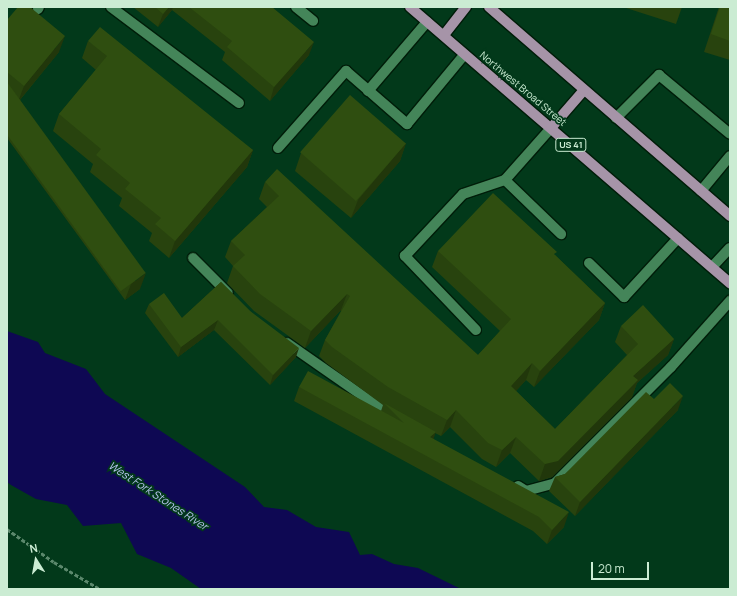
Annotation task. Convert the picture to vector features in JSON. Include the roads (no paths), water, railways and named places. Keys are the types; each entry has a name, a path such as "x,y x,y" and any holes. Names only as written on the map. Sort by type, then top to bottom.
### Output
{"main road":[{"name":"Northwest Broad Street","path":"410,7 730,283"},
{"path":"444,36 466,7"},
{"path":"489,7 730,216"},
{"path":"551,128 584,90"}],"street":[{"path":"111,7 239,103"},
{"path":"296,7 313,21"},
{"path":"368,91 427,22"},
{"path":"278,148 346,71 407,124 464,55"},
{"path":"616,118 659,74 730,134"},
{"path":"476,330 405,256 464,194 505,180 551,128"},
{"path":"701,191 730,156"},
{"path":"505,180 561,234"},
{"path":"589,263 624,297 678,238"},
{"path":"712,267 730,248"},
{"path":"193,258 234,300"},
{"path":"506,480 526,491 555,483 671,367 730,301"},
{"path":"276,335 378,409 405,424"}],"water":[{"name":"West Fork Stones River","path":"7,331 38,342 45,353 86,369 105,394 245,487 264,507 287,510 316,527 349,532 360,555 372,554 394,564 418,568 461,589 201,589 171,568 137,554 121,523 83,526 67,505 36,499 7,482"}]}
